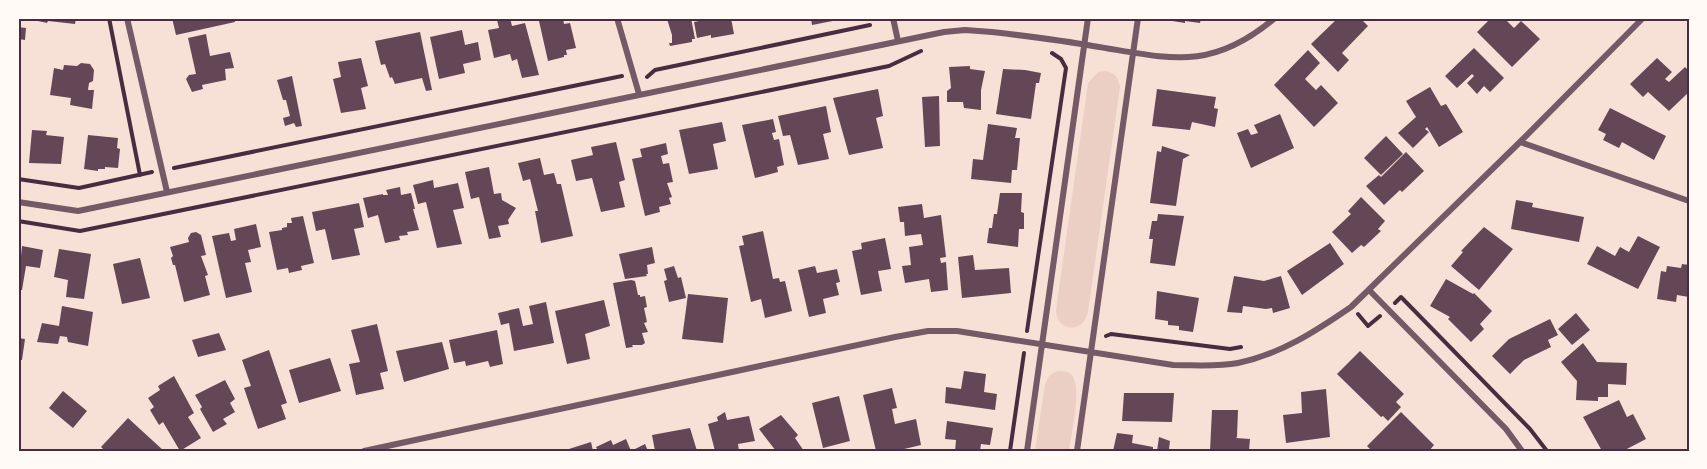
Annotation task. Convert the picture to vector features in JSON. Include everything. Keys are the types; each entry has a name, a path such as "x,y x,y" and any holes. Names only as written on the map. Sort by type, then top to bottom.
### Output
{"street":[{"path":"127,18 167,192"},
{"path":"616,18 639,94"},
{"path":"893,18 898,41"},
{"path":"1027,451 1088,18"},
{"path":"1077,451 1138,18"},
{"path":"18,202 78,210 898,41 965,30 1085,44 1174,59 1218,53 1241,43 1275,18"},
{"path":"364,451 928,331 957,331 1026,340 1173,365 1207,366 1237,363 1264,356 1294,343 1325,325 1369,290 1643,18"},
{"path":"1520,142 1689,201"},
{"path":"1369,290 1506,429 1522,451"}],"path":[{"path":"109,18 140,175"},
{"path":"18,179 79,188 623,76 635,80 648,76 655,70 870,25"},
{"path":"18,221 80,231 889,66 922,50"},
{"path":"1010,451 1066,68 1061,59 1054,54 1043,52"},
{"path":"1351,306 1368,326 1401,297 1530,429 1547,451"},
{"path":"1092,342 1111,334 1230,349 1248,346"}],"shaded area":[{"path":"1105,71 1116,76 1120,87 1088,312 1081,324 1070,328 1060,322 1056,310 1088,83 1098,72"},
{"path":"1057,371 1071,374 1076,388 1069,451 1035,451 1045,384 1049,376"}],"building":[{"path":"39,18 76,18 75,24 48,21 47,23 38,21"},
{"path":"172,18 234,18 235,22 176,35"},
{"path":"510,18 512,26 525,23 539,75 522,78 517,59 512,61 510,54 494,58 488,30 499,28 497,20"},
{"path":"563,18 564,24 570,23 576,48 566,50 567,55 564,57 548,61 539,21"},
{"path":"663,18 691,18 695,39 692,39 692,42 670,46 672,35 667,19"},
{"path":"704,18 731,18 734,34 697,38 694,22 704,20"},
{"path":"811,18 842,18 843,19 812,25"},
{"path":"1167,18 1201,18 1200,23 1185,21 1185,23 1166,20"},
{"path":"1338,18 1360,18 1368,26 1342,53 1349,60 1338,72 1311,44"},
{"path":"1491,18 1504,18 1514,28 1521,21 1540,39 1512,67 1477,32"},
{"path":"18,27 26,28 25,40 18,39"},
{"path":"462,30 465,45 478,42 481,60 463,64 465,73 439,79 430,37"},
{"path":"420,32 432,90 426,91 422,78 395,84 385,64 381,65 375,41"},
{"path":"206,34 210,56 230,52 234,68 225,69 226,80 202,85 203,89 192,92 186,79 189,75 196,74 188,38"},
{"path":"1474,48 1504,78 1490,92 1484,86 1477,94 1467,83 1474,76 1472,74 1457,88 1445,76"},
{"path":"1308,50 1320,63 1305,79 1316,90 1321,85 1338,103 1314,127 1274,85"},
{"path":"361,58 368,86 361,88 366,109 341,113 333,79 341,77 338,62"},
{"path":"1657,58 1672,72 1665,79 1669,82 1685,67 1689,71 1689,92 1669,111 1648,92 1643,97 1630,84"},
{"path":"81,63 90,64 94,70 93,81 89,83 88,90 94,90 92,109 70,105 71,98 50,95 54,68 63,70 64,65 77,66"},
{"path":"970,66 970,69 985,71 981,90 981,110 964,108 963,102 947,102 947,91 951,88 949,67"},
{"path":"1003,69 1041,73 1039,83 1036,83 1031,119 996,114"},
{"path":"292,76 302,126 296,127 294,123 285,126 283,118 290,116 277,80"},
{"path":"1430,87 1441,106 1446,104 1463,132 1439,147 1427,127 1425,129 1429,132 1413,148 1398,133 1416,117 1406,101"},
{"path":"878,89 883,116 876,118 883,148 849,155 833,98"},
{"path":"1157,89 1216,97 1214,108 1218,109 1215,127 1192,122 1190,130 1152,126"},
{"path":"939,96 940,146 925,147 922,97"},
{"path":"826,106 831,132 823,134 829,159 798,165 790,135 783,136 778,116"},
{"path":"1610,108 1666,136 1654,160 1622,142 1619,148 1603,140 1606,134 1598,130"},
{"path":"1280,114 1294,148 1251,168 1237,133 1248,129 1251,135 1258,133 1254,125"},
{"path":"773,119 776,132 772,133 774,140 779,139 784,165 777,167 778,172 755,178 742,125"},
{"path":"722,122 726,141 713,144 718,169 689,174 679,130"},
{"path":"988,124 1017,128 1015,138 1020,138 1017,170 1012,170 1011,183 971,179 973,159 983,160"},
{"path":"32,130 47,131 46,135 64,137 61,164 29,163"},
{"path":"88,135 118,138 117,148 120,149 118,168 105,167 98,171 84,169"},
{"path":"1386,136 1403,154 1381,175 1364,158"},
{"path":"616,142 625,180 619,182 625,207 601,212 592,178 576,181 571,160 593,155 591,147"},
{"path":"666,143 668,154 661,156 663,164 669,163 673,182 667,183 672,197 669,198 671,204 659,207 660,212 645,216 632,159 642,157 640,149"},
{"path":"1162,146 1190,155 1183,159 1176,206 1150,203 1157,151 1161,152"},
{"path":"1406,152 1424,171 1384,205 1366,186 1379,175 1381,177"},
{"path":"540,158 544,175 554,173 557,184 561,184 573,236 541,243 535,211 538,211 530,179 523,181 518,163"},
{"path":"489,167 494,194 501,193 502,200 516,208 508,220 509,224 498,226 501,237 489,239 479,197 471,199 465,172"},
{"path":"433,180 434,188 458,183 464,208 453,210 462,244 437,248 426,202 418,204 413,185"},
{"path":"400,187 401,195 411,193 419,230 399,236 400,240 385,243 378,215 368,218 363,198 388,195 386,190"},
{"path":"1000,193 1022,193 1021,212 1024,213 1024,229 1019,229 1018,247 987,243 989,228 992,228 994,214 997,214"},
{"path":"1361,197 1385,221 1378,229 1381,231 1364,247 1361,245 1352,253 1332,232 1351,214 1348,211"},
{"path":"1516,200 1533,203 1532,207 1584,217 1579,242 1511,229"},
{"path":"359,203 364,227 354,229 360,255 332,260 325,229 316,231 312,212"},
{"path":"922,204 924,218 941,215 946,257 940,258 941,263 946,262 948,290 931,292 929,279 905,283 902,266 911,265 909,247 923,245 921,234 905,236 904,222 900,222 898,207"},
{"path":"1158,214 1184,216 1175,266 1150,263 1153,239 1149,239 1152,221 1157,221"},
{"path":"303,216 314,263 301,266 302,270 289,273 288,268 277,270 269,232 282,230 287,227 287,223 292,223 291,218"},
{"path":"256,224 261,247 248,250 251,262 245,263 252,292 226,298 212,236 229,233 231,241 236,240 234,229"},
{"path":"1484,227 1513,249 1479,290 1451,266 1463,252 1461,251"},
{"path":"763,231 773,279 779,278 780,282 785,281 792,311 765,318 761,299 751,302 739,246 744,245 742,236"},
{"path":"196,232 201,235 206,255 201,256 208,275 205,276 210,295 184,302 170,247 189,242 188,238 191,233"},
{"path":"1638,236 1660,247 1638,289 1587,264 1597,246 1615,256 1620,247 1629,252"},
{"path":"885,238 891,269 878,271 882,291 861,295 852,251 862,249 861,243"},
{"path":"1330,243 1344,264 1302,295 1287,271"},
{"path":"22,246 43,250 40,268 26,266 22,290 18,290 18,255 21,256"},
{"path":"652,247 655,263 647,265 647,276 625,279 619,254"},
{"path":"59,249 91,254 84,299 66,297 68,280 54,277"},
{"path":"973,255 975,270 1009,268 1011,293 962,298 958,257"},
{"path":"140,258 150,298 122,304 113,264"},
{"path":"1682,264 1689,265 1689,297 1677,295 1676,302 1657,299 1661,271 1666,272 1667,266 1681,268"},
{"path":"674,266 678,278 681,277 686,298 669,302 664,269"},
{"path":"815,266 817,273 837,269 840,282 836,283 839,295 823,299 826,313 809,317 798,270"},
{"path":"1234,276 1264,281 1281,276 1290,308 1273,313 1272,308 1243,306 1242,313 1227,312"},
{"path":"1446,279 1474,293 1492,311 1480,324 1484,329 1471,342 1448,319 1450,317 1430,306"},
{"path":"635,281 638,295 645,296 647,307 644,308 647,322 644,323 648,332 642,333 645,343 626,348 613,283"},
{"path":"1157,291 1199,298 1193,332 1179,330 1179,326 1168,325 1168,321 1155,319"},
{"path":"688,294 728,298 723,343 682,339"},
{"path":"604,300 610,326 585,334 590,359 567,364 555,311"},
{"path":"546,302 554,343 514,351 509,323 501,325 498,313 519,308 523,326 533,324 529,306"},
{"path":"62,306 93,312 88,346 68,342 67,337 60,336 58,344 37,342 42,323 59,326"},
{"path":"1576,313 1590,330 1572,345 1558,329"},
{"path":"1550,319 1558,335 1548,340 1551,347 1524,360 1510,374 1492,356 1509,339"},
{"path":"377,324 388,371 380,373 384,389 356,395 349,364 360,362 351,330"},
{"path":"497,330 503,364 490,367 488,361 466,366 465,361 454,363 449,340"},
{"path":"219,333 226,350 198,357 192,340"},
{"path":"18,338 25,339 22,360 18,360"},
{"path":"442,342 449,369 404,382 396,351"},
{"path":"1583,343 1597,362 1627,363 1626,385 1608,384 1608,397 1598,397 1598,401 1576,400 1577,381 1561,362"},
{"path":"269,350 287,403 281,405 286,419 258,429 244,388 251,386 242,360"},
{"path":"1360,351 1404,394 1396,402 1401,407 1388,421 1383,416 1381,417 1337,374"},
{"path":"330,358 341,391 299,403 289,370"},
{"path":"964,371 986,374 984,392 997,394 995,410 945,403 946,387 961,389"},
{"path":"174,376 194,413 188,417 201,438 180,451 163,422 159,425 150,410 154,407 148,398 160,390 158,386"},
{"path":"225,380 235,399 230,403 235,412 223,419 227,424 213,432 195,395"},
{"path":"892,388 897,408 892,409 895,424 916,419 921,445 896,451 876,451 863,395"},
{"path":"1326,389 1330,437 1286,443 1283,415 1302,413 1301,392"},
{"path":"63,391 87,411 73,428 49,408"},
{"path":"1124,393 1174,393 1172,422 1122,421"},
{"path":"839,396 850,441 823,448 812,403"},
{"path":"1619,400 1627,417 1633,414 1646,439 1623,451 1602,451 1583,417"},
{"path":"1212,410 1238,410 1236,438 1250,439 1249,451 1210,451"},
{"path":"725,412 727,420 749,416 755,441 738,444 739,451 715,451 708,424 718,421 717,417"},
{"path":"1401,412 1434,445 1429,451 1368,451 1370,449 1367,446"},
{"path":"781,415 798,435 795,438 804,451 776,451 759,429"},
{"path":"128,418 164,451 105,451 101,447"},
{"path":"947,421 993,428 990,445 981,444 980,451 955,451 956,440 945,439"},
{"path":"690,428 697,451 655,451 652,435"},
{"path":"1117,433 1133,435 1132,443 1153,447 1153,451 1113,451"},
{"path":"1159,437 1170,441 1169,449 1176,451 1157,451"},
{"path":"626,439 631,451 598,451 596,447 611,440 613,445"},
{"path":"591,442 593,451 563,451 572,448"},
{"path":"645,444 648,451 631,451"}]}
